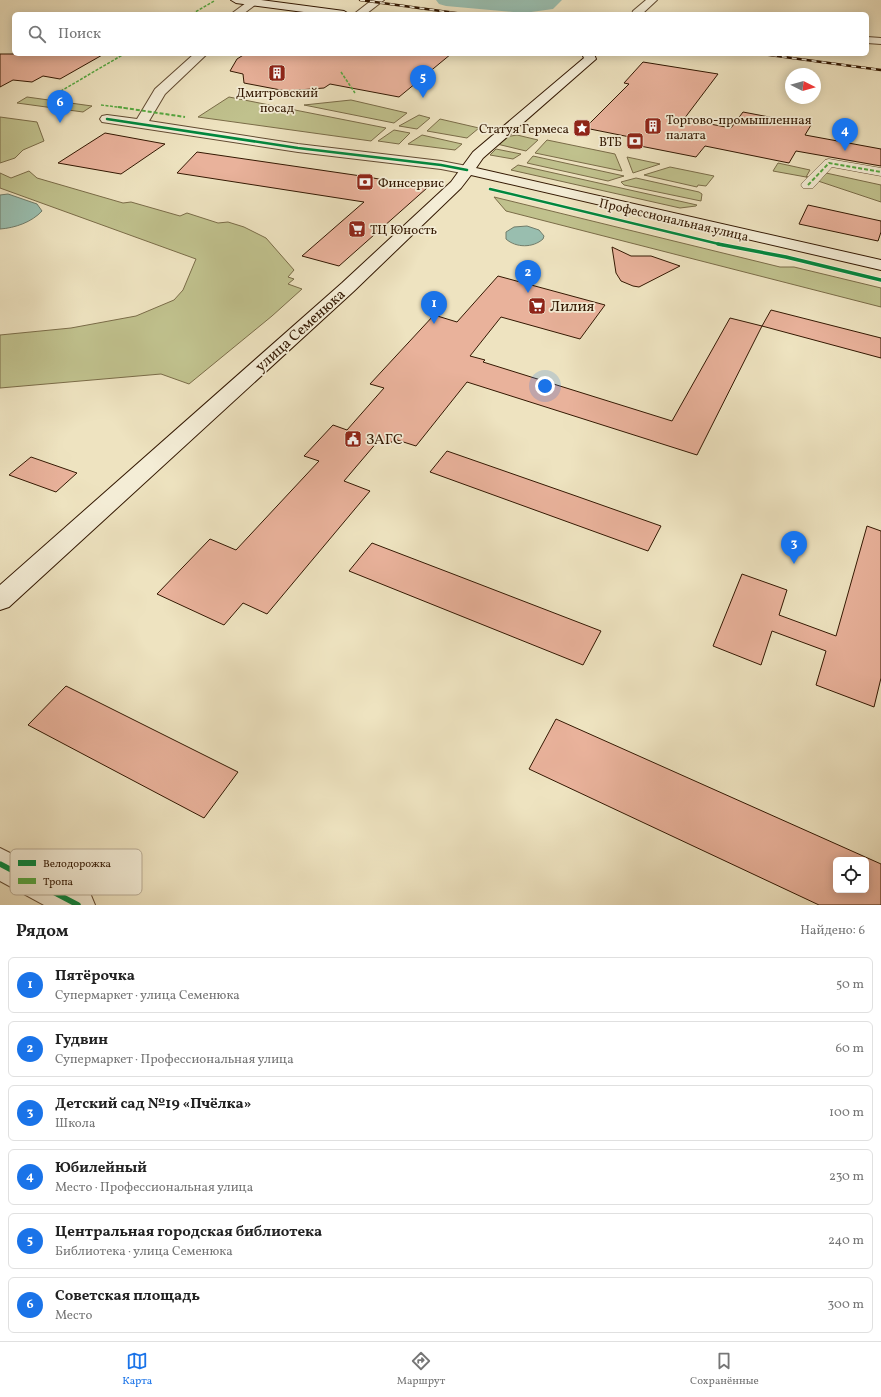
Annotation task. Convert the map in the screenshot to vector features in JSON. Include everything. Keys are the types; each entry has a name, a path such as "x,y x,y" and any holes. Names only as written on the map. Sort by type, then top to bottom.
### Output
{"main road":[{"path":"236,0 329,12"},
{"path":"362,12 379,0"},
{"path":"638,12 652,0"},
{"path":"239,12 254,2"},
{"path":"869,40 881,41"},
{"path":"140,125 160,92 199,56"},
{"name":"улица Семенюка","path":"0,600 348,287 456,186 467,170 487,147 585,64 590,59 589,56"},
{"name":"Профессиональная улица","path":"107,119 140,125 467,170 881,265"},
{"path":"0,864 10,869"},
{"path":"59,895 78,905"}],"street":[{"path":"808,185 829,163 881,172"}],"green space":[{"path":"27,97 92,106 83,112 17,103"},
{"path":"229,97 386,128 371,141 198,117"},
{"path":"351,100 407,113 394,123 304,105"},
{"path":"419,115 430,118 417,129 399,126"},
{"path":"0,117 37,122 44,141 23,150 15,158 0,163"},
{"path":"440,119 479,128 467,138 427,131"},
{"path":"394,130 410,133 399,144 378,141"},
{"path":"422,135 462,144 455,150 408,144"},
{"path":"517,135 538,140 526,151 497,144 505,137"},
{"path":"547,140 615,154 622,171 535,153"},
{"path":"496,149 521,154 513,159 490,155"},
{"path":"533,156 624,176 608,181 527,163"},
{"path":"627,157 660,164 633,173"},
{"path":"778,163 810,170 806,177 773,171"},
{"path":"518,165 697,205 680,208 511,170"},
{"path":"670,167 714,176 706,186 698,185 697,187 644,175"},
{"path":"29,171 37,178 123,203 131,202 180,216 187,213 218,223 228,222 244,227 266,238 294,270 288,277 294,279 288,284 302,289 272,316 189,384 161,374 0,388 0,335 71,328 136,316 174,300 183,290 196,259 0,188 0,173 11,178"},
{"path":"826,173 881,185 881,202 806,177"},
{"path":"636,178 699,192 702,194 701,201 624,185 621,182"},
{"path":"494,197 780,267 794,267 881,288 881,307 506,211"}],"shaded area":[{"path":"8,194 37,204 42,211 23,224 0,229 0,195"},
{"path":"527,226 539,230 544,236 543,239 534,244 524,246 515,244 506,239 506,232 514,227"}],"building":[{"path":"0,54 12,54 12,56 100,56 60,79 43,76 32,82 13,80 0,87"},
{"path":"242,56 449,56 399,97 330,84 324,88 286,91 244,83 243,74 230,71 237,59"},
{"name":"Торгово-промышленная палата","path":"643,62 718,74 684,119 731,128 743,112 811,125 805,135 881,149 881,166 796,151 789,163 705,146 696,157 630,144 635,138 585,128 629,84 624,83"},
{"path":"105,133 165,144 121,174 58,163"},
{"name":"ТЦ Юность","path":"197,152 368,177 427,188 339,266 302,256 364,202 177,173"},
{"path":"808,205 881,221 881,232 878,241 799,224"},
{"path":"612,247 631,256 651,256 680,266 639,287 633,286 621,281 616,273"},
{"path":"498,276 605,305 580,339 501,317 470,356 485,360 483,362 672,421 730,318 762,326 697,455 467,382 416,446 394,439 389,445 378,441 344,481 370,491 267,614 243,603 224,625 157,594 210,539 236,550 319,461 304,456 333,425 347,430 384,388 370,384 434,315 457,322"},
{"path":"771,310 881,338 881,358 762,326"},
{"path":"447,451 661,526 648,551 430,472"},
{"path":"31,457 77,473 56,492 9,475"},
{"path":"867,526 881,531 881,678 874,707 816,685 826,651 772,631 761,665 713,646 742,574 787,590 779,615 836,636"},
{"path":"372,543 601,631 583,665 349,571"},
{"path":"66,686 238,772 204,818 28,725"},
{"path":"556,719 865,857 833,857 833,893 869,893 869,859 881,864 881,905 819,905 529,769"}],"waterway":[{"path":"446,0 524,7 546,5 552,0"}],"railway":[{"path":"360,0 448,12"},
{"path":"777,56 881,70"}],"marked path":[{"path":"195,12 214,1"},
{"path":"49,98 121,56"},
{"path":"341,72 355,93"},
{"path":"101,105 185,117"},
{"path":"808,185 829,163 881,172"}],"cycle path":[{"path":"107,119 298,148 441,165 467,170"},
{"path":"490,189 690,238 786,257 881,280"},
{"path":"0,864 10,869"},
{"path":"59,895 78,905"}],"place":[{"name":"Дмитровский посад","path":"277,73"},
{"name":"Центральная городская библиотека","path":"423,98"},
{"name":"Советская площадь","path":"60,123"},
{"name":"Торгово-промышленная палата","path":"653,126"},
{"name":"Статуя Гермеса","path":"582,128"},
{"name":"ВТБ","path":"635,141"},
{"name":"Юбилейный","path":"845,151"},
{"name":"Финсервис","path":"365,182"},
{"name":"ТЦ Юность","path":"357,229"},
{"name":"Гудвин","path":"528,293"},
{"name":"Лилия","path":"537,306"},
{"name":"Пятёрочка","path":"434,324"},
{"name":"ЗАГС","path":"353,439"},
{"name":"Детский сад №19 «Пчёлка»","path":"794,564"}]}
